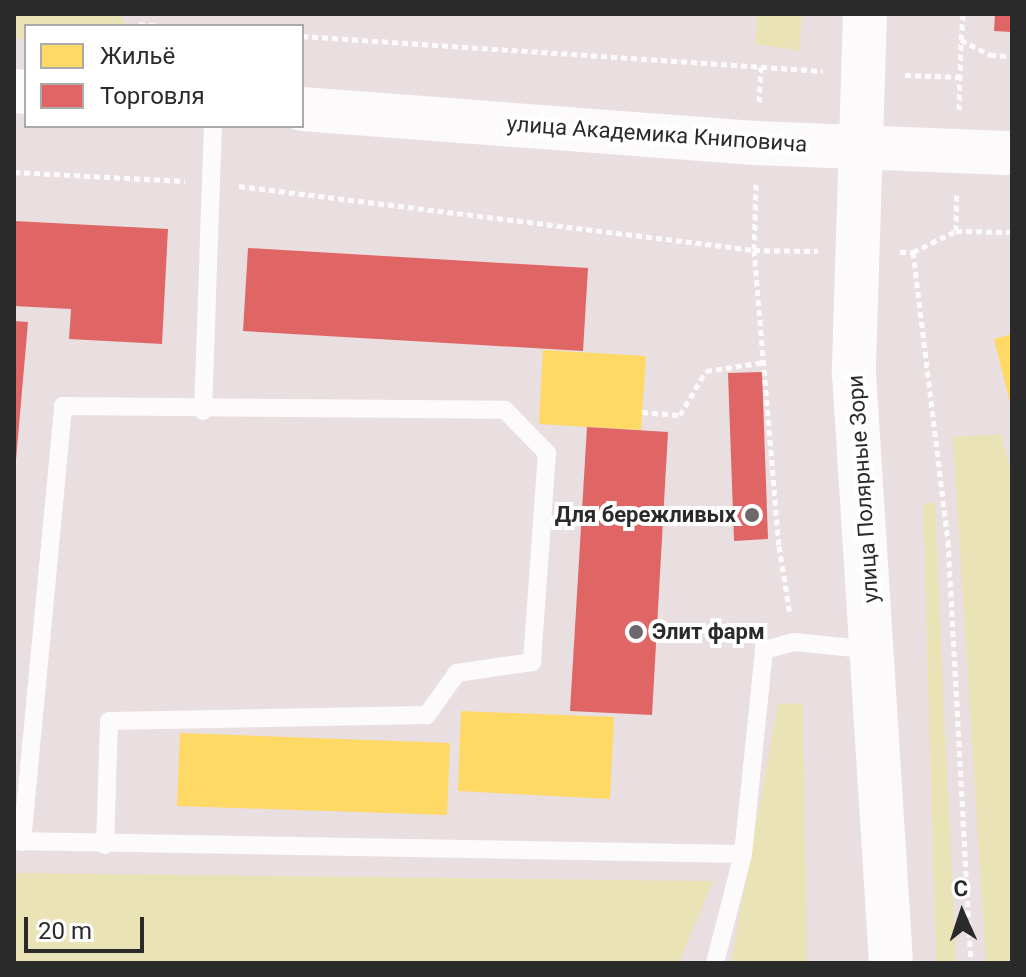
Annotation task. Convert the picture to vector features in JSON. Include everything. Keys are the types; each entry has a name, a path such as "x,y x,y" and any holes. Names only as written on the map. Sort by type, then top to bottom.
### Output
{"main road":[{"name":"улица Полярные Зори","path":"865,14 854,373 875,650 891,963"},
{"name":"улица Академика Книповича","path":"304,109 860,147 1012,153"}],"lane":[{"path":"203,411 213,128"},
{"path":"105,845 109,721 427,715 457,673 532,662 547,453 505,410 203,411 63,406 18,841 105,845 743,854"},
{"path":"715,963 743,854 764,650 794,642 875,650"}],"path":[{"path":"960,77 963,14"},
{"path":"304,36 761,67"},
{"path":"961,40 990,55 1012,56"},
{"path":"14,172 212,182 754,250 779,546 794,642"},
{"path":"971,963 948,541 913,252 956,231 1012,232"},
{"path":"642,412 680,415 706,371 765,362"}],"shaded area":[{"path":"14,14 121,15 125,24 24,24 24,39 14,38"},
{"path":"758,14 802,14 799,51 755,44"},
{"path":"1001,434 1012,476 1012,963 986,963 953,437"},
{"path":"935,502 956,963 936,963 923,504"},
{"path":"803,703 807,963 731,963 778,704"},
{"path":"14,872 713,881 679,963 14,963"}],"building: Жильё":[{"path":"1012,334 1012,407 1011,407 994,339"},
{"path":"543,350 646,356 641,430 539,424"},
{"path":"461,711 614,717 610,799 458,791"},
{"path":"180,733 450,743 447,815 177,806"}],"building: Торговля":[{"path":"995,14 1012,14 1012,32 994,31"},
{"path":"14,221 168,229 162,344 69,339 71,309 14,306"},
{"path":"248,248 588,268 583,351 243,331"},
{"path":"14,321 28,322 16,460 14,460"},
{"path":"762,372 768,539 734,541 728,373"},
{"path":"587,427 668,432 652,715 570,711"}],"place":[{"name":"Для бережливых","path":"752,515"},
{"name":"Элит фарм","path":"636,632"}]}
